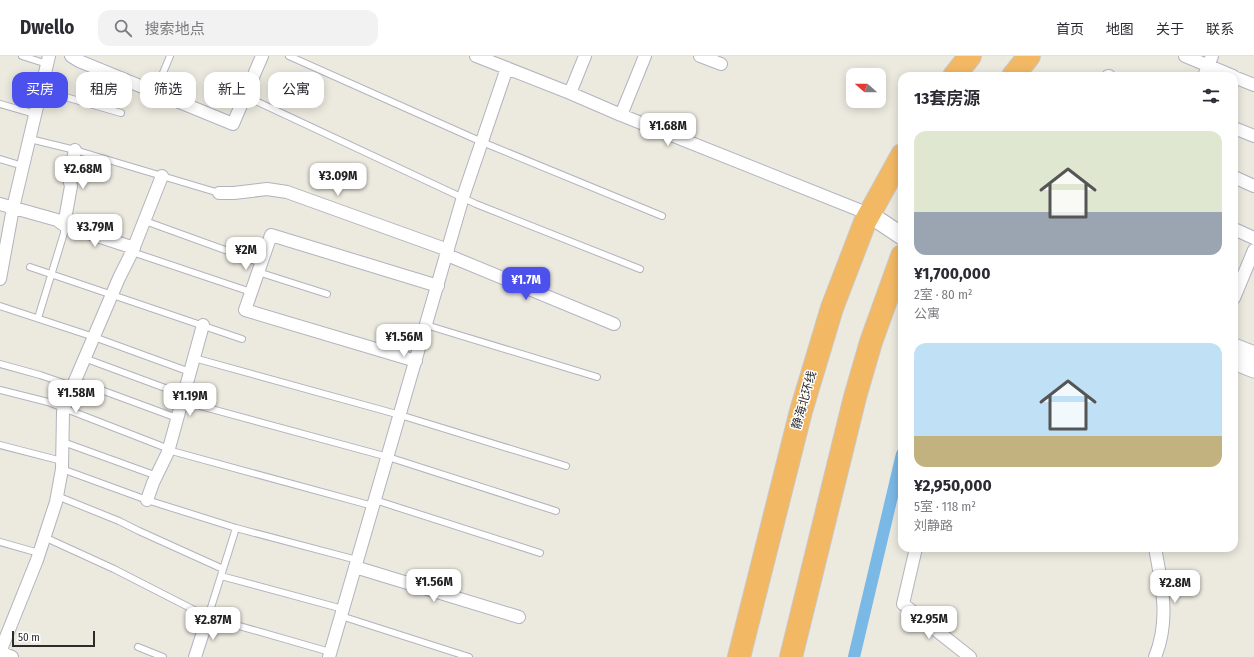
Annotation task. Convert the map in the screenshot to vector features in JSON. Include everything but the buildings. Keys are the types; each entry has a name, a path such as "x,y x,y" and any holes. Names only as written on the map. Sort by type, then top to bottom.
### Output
{"highway":[{"path":"957,72 970,56"},
{"path":"1016,72 1029,56"},
{"name":"静海北环线","path":"739,657 801,411 832,308 857,240 869,214 898,162"},
{"path":"791,657 857,391 871,342 898,267"}],"main road":[{"path":"869,214 898,219"},
{"path":"869,214 898,233"},
{"path":"1238,348 1254,354"},
{"path":"1238,363 1254,369"}],"street":[{"path":"71,56 79,61 140,86"},
{"path":"255,72 262,56"},
{"path":"476,56 869,214"},
{"path":"570,93 585,56"},
{"path":"621,115 645,56"},
{"path":"700,56 720,64"},
{"path":"1185,56 1223,72"},
{"path":"45,72 48,60"},
{"path":"330,655 463,197 507,68"},
{"path":"1238,78 1254,85"},
{"path":"0,279 13,208 37,108"},
{"path":"194,108 233,124 239,108"},
{"path":"1238,130 1254,136"},
{"path":"64,225 71,186 69,179 75,150"},
{"path":"12,657 0,652 39,553 57,496 63,465 63,412 73,383 119,278 133,250 162,176"},
{"path":"1238,180 1254,186"},
{"path":"219,193 234,193 267,189 287,192 448,252 614,324"},
{"path":"0,204 57,220 64,225 133,250"},
{"path":"1238,231 1254,238"},
{"path":"416,361 245,310 271,235 438,286"},
{"path":"1238,279 1254,250"},
{"path":"147,500 169,449 203,325"},
{"path":"915,552 903,604 970,657"},
{"path":"1155,657 1160,643 1163,595 1156,552"},
{"path":"356,563 519,617"},
{"path":"195,657 208,617"}],"lane":[{"path":"22,56 48,60"},
{"path":"163,72 170,56"},
{"path":"289,56 482,142 662,216"},
{"path":"68,98 121,113"},
{"path":"260,103 483,206 640,269"},
{"path":"0,104 36,114"},
{"path":"30,139 75,150 219,193"},
{"path":"0,159 23,166"},
{"path":"145,221 327,294"},
{"path":"38,318 64,233 64,225"},
{"path":"133,250 251,292"},
{"path":"30,267 52,273 242,339"},
{"path":"0,306 94,337 190,372"},
{"path":"426,325 597,377"},
{"path":"84,358 183,398 388,457 556,512"},
{"path":"194,358 400,415 566,466"},
{"path":"0,364 73,383 178,418"},
{"path":"0,390 48,402 169,449 374,503 540,553"},
{"path":"63,442 157,476"},
{"path":"0,445 63,465 147,500 356,563"},
{"path":"57,496 119,521 223,569"},
{"path":"208,617 236,528"},
{"path":"44,538 114,569 208,617 330,655"},
{"path":"0,542 39,553"},
{"path":"221,576 342,613 469,657"},
{"path":"138,647 163,657"}],"waterway":[{"path":"854,657 898,471"}]}
